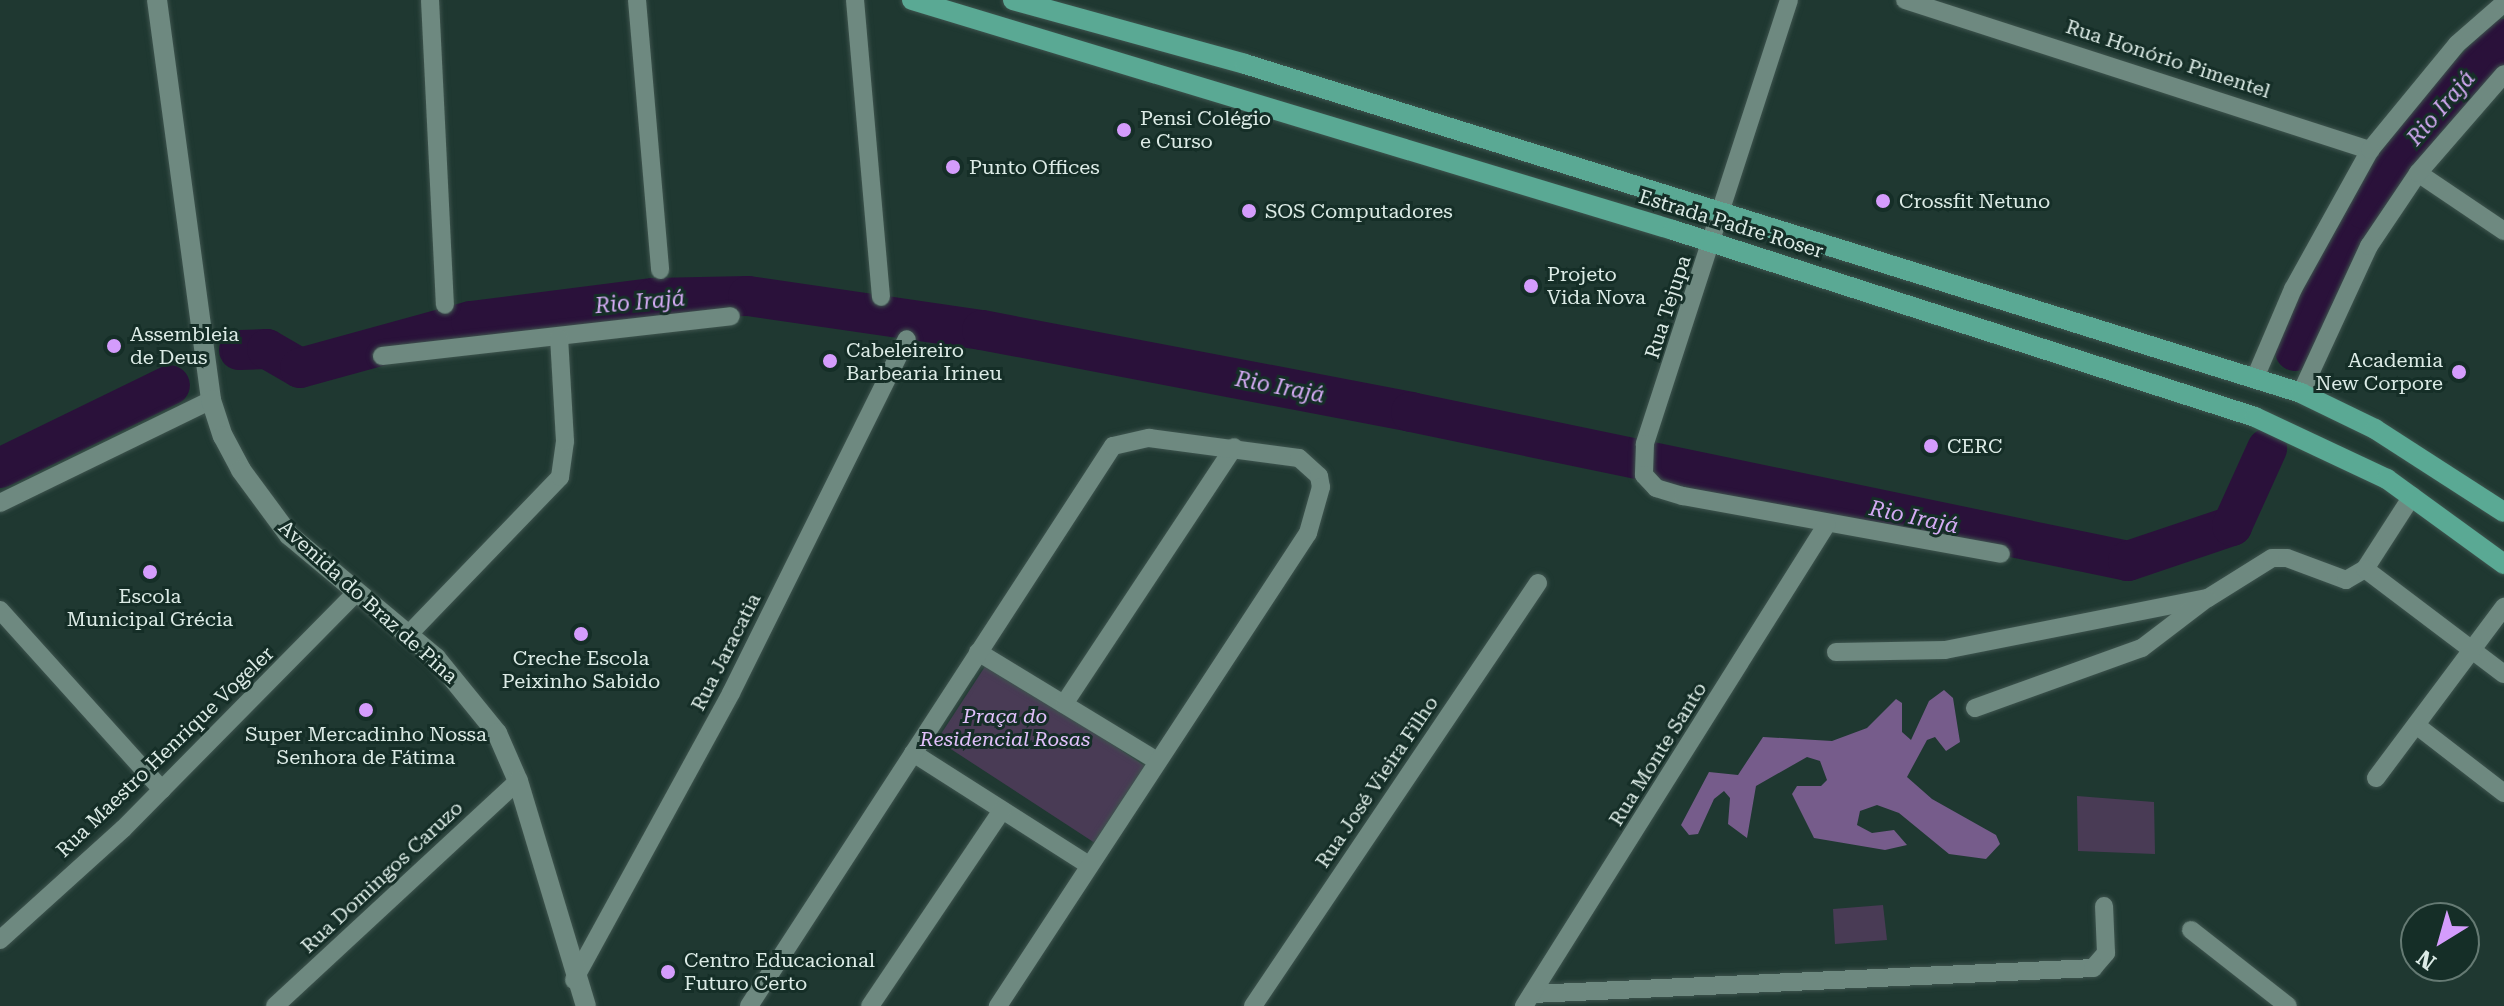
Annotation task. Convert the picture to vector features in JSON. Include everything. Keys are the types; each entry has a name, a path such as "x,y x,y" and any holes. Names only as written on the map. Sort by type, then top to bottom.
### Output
{"main road":[{"name":"Estrada Padre Roser","path":"912,0 1713,243 2255,417 2352,460 2412,496 2504,564"},
{"name":"Estrada Padre Roser","path":"1013,0 1245,64 2301,393 2375,429 2504,512"}],"street":[{"name":"Avenida do Braz de Pina","path":"157,0 211,400 235,459 263,503 289,535 409,634 469,695 497,733 518,781 574,980 586,1006"},
{"path":"430,0 445,305"},
{"path":"637,0 660,270"},
{"path":"855,0 881,297"},
{"name":"Rua Tejupa","path":"1789,0 1713,243 1645,444 1643,465 1656,488 1702,500 2001,554"},
{"name":"Rua Honório Pimentel","path":"1905,0 2370,150"},
{"path":"2255,378 2293,289 2370,150 2457,44 2504,3"},
{"path":"2301,393 2369,246 2418,173 2504,74"},
{"path":"2418,173 2504,231"},
{"path":"382,356 731,316"},
{"path":"409,634 560,477 565,441 559,338"},
{"name":"Rua Jaracatia","path":"574,980 731,693 907,339"},
{"path":"0,503 211,400"},
{"path":"749,1006 1113,446 1136,437 1234,447 1299,458 1319,476 1320,503 1297,553 998,1006"},
{"path":"1064,704 1234,447"},
{"path":"1975,708 2142,648 2208,598 2272,558 2346,580 2365,569 2412,496"},
{"name":"Rua Monte Santo","path":"1528,1000 1827,524"},
{"path":"2365,569 2504,674"},
{"name":"Rua José Vieira Filho","path":"1253,1006 1538,583"},
{"name":"Rua Maestro Henrique Vogeler","path":"0,940 162,790 357,592"},
{"path":"1836,652 1945,650 2208,598"},
{"path":"2376,778 2504,607"},
{"path":"0,610 162,790"},
{"path":"978,652 1157,761"},
{"path":"2416,725 2504,793"},
{"path":"913,753 1089,865"},
{"name":"Rua Domingos Caruzo","path":"275,1006 518,781"},
{"path":"870,1006 1002,810"},
{"path":"1528,1000 2093,968 2106,953 2104,906"},
{"path":"2191,930 2288,1006"}],"green space":[{"name":"Praça do Residencial Rosas","path":"988,662 1148,768 1098,845 937,740"},
{"path":"2077,796 2154,802 2155,854 2078,851"},
{"path":"1883,905 1887,940 1835,944 1833,909"}],"shaded area":[{"path":"1944,690 1953,698 1960,742 1946,751 1935,737 1927,740 1907,777 1932,799 1996,835 2000,844 1986,859 1949,854 1899,813 1877,805 1860,811 1857,825 1872,833 1894,830 1907,845 1885,850 1814,838 1792,794 1797,786 1821,786 1827,780 1820,761 1807,757 1756,786 1747,838 1728,824 1730,798 1724,791 1714,799 1698,834 1689,835 1681,825 1709,772 1738,775 1763,737 1832,741 1867,728 1896,699 1902,703 1902,732 1911,740 1929,701"}],"waterway":[{"name":"Rio Irajá","path":"2295,351 2364,209 2423,122 2504,39"},
{"name":"Rio Irajá","path":"239,350 267,349 300,368 471,321 654,298 748,296 982,330 1411,412 2128,561 2232,526 2267,449"},
{"name":"Rio Irajá","path":"0,468 170,385"}],"place":[{"name":"Pensi Colégio e Curso","path":"1124,130"},
{"name":"Punto Offices","path":"953,167"},
{"name":"Crossfit Netuno","path":"1883,201"},
{"name":"SOS Computadores","path":"1249,211"},
{"name":"Projeto Vida Nova","path":"1531,286"},
{"name":"Assembleia de Deus","path":"114,346"},
{"name":"Cabeleireiro Barbearia Irineu","path":"830,361"},
{"name":"Academia New Corpore","path":"2459,372"},
{"name":"CERC","path":"1931,446"},
{"name":"Escola Municipal Grécia","path":"150,572"},
{"name":"Creche Escola Peixinho Sabido","path":"581,634"},
{"name":"Super Mercadinho Nossa Senhora de Fátima","path":"366,710"},
{"name":"Centro Educacional Futuro Certo","path":"668,972"}]}
